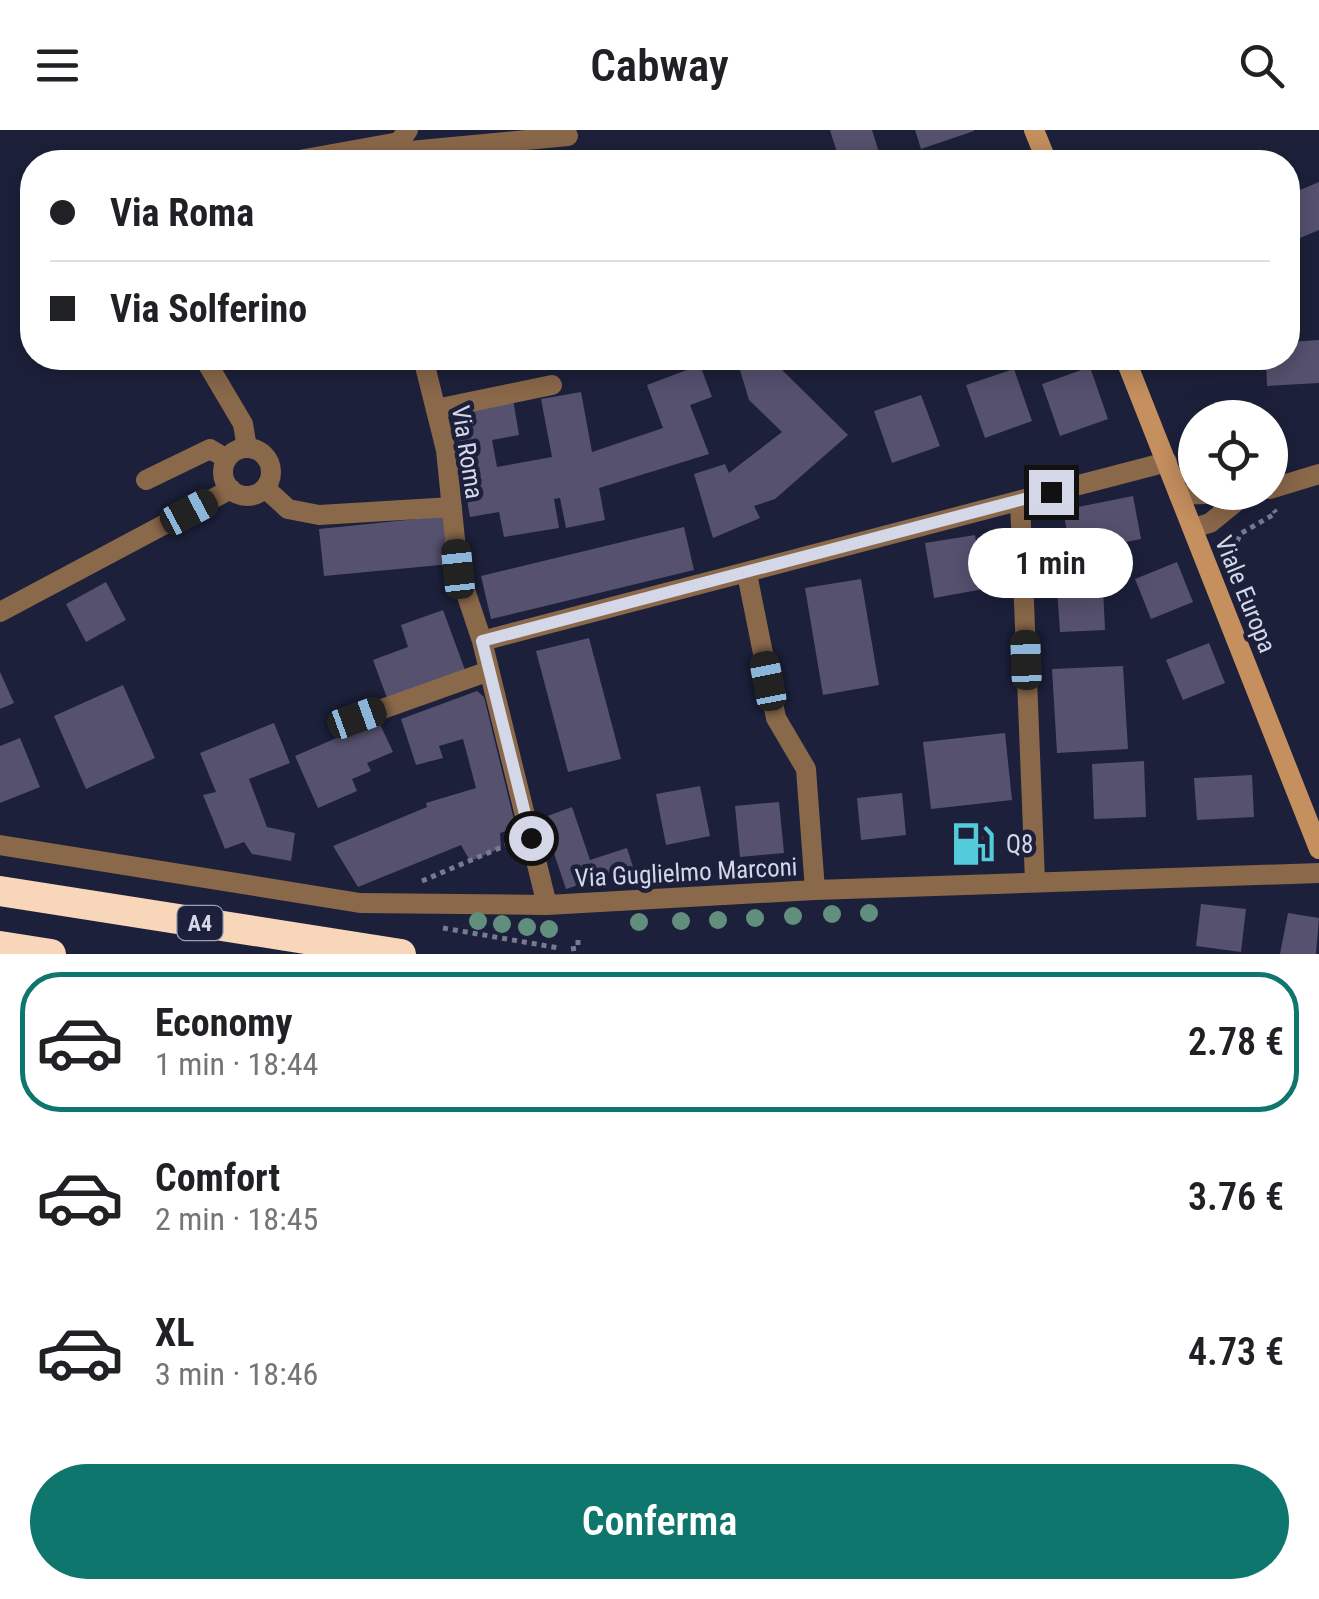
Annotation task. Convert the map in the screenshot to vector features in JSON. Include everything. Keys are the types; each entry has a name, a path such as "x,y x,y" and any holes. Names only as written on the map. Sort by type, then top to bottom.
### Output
{"highway":[{"name":"A4","path":"0,891 401,954"},
{"path":"0,946 51,954"}],"street":[{"path":"355,150 399,142 568,136"},
{"path":"211,370 244,424 247,448"},
{"name":"Via Roma","path":"426,370 452,507 458,569 482,641 547,905"},
{"name":"Viale Europa","path":"1130,370 1178,492"},
{"path":"436,409 552,385"},
{"path":"247,448 262,453 270,466 264,488 252,496 231,489 223,475 227,459 247,448"},
{"path":"146,480 210,449 227,459"},
{"path":"482,641 1167,462"},
{"path":"1288,485 1319,474"},
{"path":"264,488 288,510 319,516 452,507"},
{"path":"0,612 231,489"},
{"path":"1020,500 1035,882"},
{"name":"Viale Europa","path":"1185,510 1319,849"},
{"path":"1193,528 1234,510"},
{"path":"747,574 776,718 806,769 815,890"},
{"path":"357,718 489,671"},
{"name":"Via Guglielmo Marconi","path":"0,845 360,903 547,905 815,890 1319,874"}],"path":[{"path":"1229,566 1234,543 1250,526 1276,513 1274,510"},
{"path":"426,926 559,948"},
{"path":"572,949 578,948 578,940"}],"building":[{"path":"830,130 872,130 878,150 836,150"},
{"path":"915,130 974,130 974,131 921,149"},
{"path":"1319,182 1319,230 1300,238 1300,190"},
{"path":"1319,340 1319,383 1267,386 1266,370 1300,370 1300,341"},
{"path":"687,370 702,370 712,397 690,405 709,454 599,488 605,520 566,528 560,498 554,499 559,528 504,537 499,512 470,517 451,410 513,399 519,435 492,440 497,467 552,457 541,399 581,392 592,452 663,428 647,385"},
{"path":"740,370 782,370 848,435 775,499 754,506 760,518 713,538 694,474 725,464 729,473 782,432 749,400"},
{"path":"1014,370 1032,421 985,438 966,385"},
{"path":"1091,370 1108,419 1060,436 1042,384"},
{"path":"921,395 940,446 892,463 874,411"},
{"path":"1133,496 1141,539 1071,553 1063,510"},
{"path":"446,516 451,564 324,576 319,529"},
{"path":"684,527 694,570 491,619 481,576"},
{"path":"975,535 984,589 934,598 925,543"},
{"path":"1177,562 1193,602 1151,619 1135,579"},
{"path":"861,579 879,685 823,695 805,588"},
{"path":"106,582 126,620 86,642 66,604"},
{"path":"1103,587 1105,630 1060,632 1057,590"},
{"path":"443,610 465,670 387,698 373,660 408,647 401,625"},
{"path":"589,638 621,759 568,772 536,651"},
{"path":"1209,643 1225,683 1183,700 1166,660"},
{"path":"1123,666 1128,749 1057,753 1052,669"},
{"path":"0,672 14,703 0,709"},
{"path":"123,685 155,758 86,789 54,716"},
{"path":"477,691 484,697 516,828 500,833 501,848 470,861 461,845 358,887 333,846 427,807 426,803 476,788 463,739 439,746 443,758 416,765 401,719"},
{"path":"378,720 393,752 367,763 371,771 352,779 357,791 318,808 295,756"},
{"path":"274,723 290,763 249,779 267,827 295,833 291,861 252,854 244,842 225,849 203,795 216,792 200,753"},
{"path":"1005,733 1012,800 931,809 923,742"},
{"path":"20,738 40,787 0,803 0,746"},
{"path":"1144,761 1146,817 1094,819 1092,764"},
{"path":"1252,775 1254,817 1197,820 1194,778"},
{"path":"700,786 710,836 666,845 656,794"},
{"path":"902,793 906,835 861,840 857,798"},
{"path":"779,802 784,853 740,857 735,806"},
{"path":"572,807 590,860 627,848 633,867 566,889 542,818"},
{"path":"983,836 985,859 956,861 954,839"},
{"path":"1201,904 1246,909 1241,952 1196,946"},
{"path":"1288,913 1319,918 1316,954 1280,954"}],"place":[{"name":"Q8","path":"973,844"}],"route":[{"path":"531,838 482,641 1051,492"}]}
